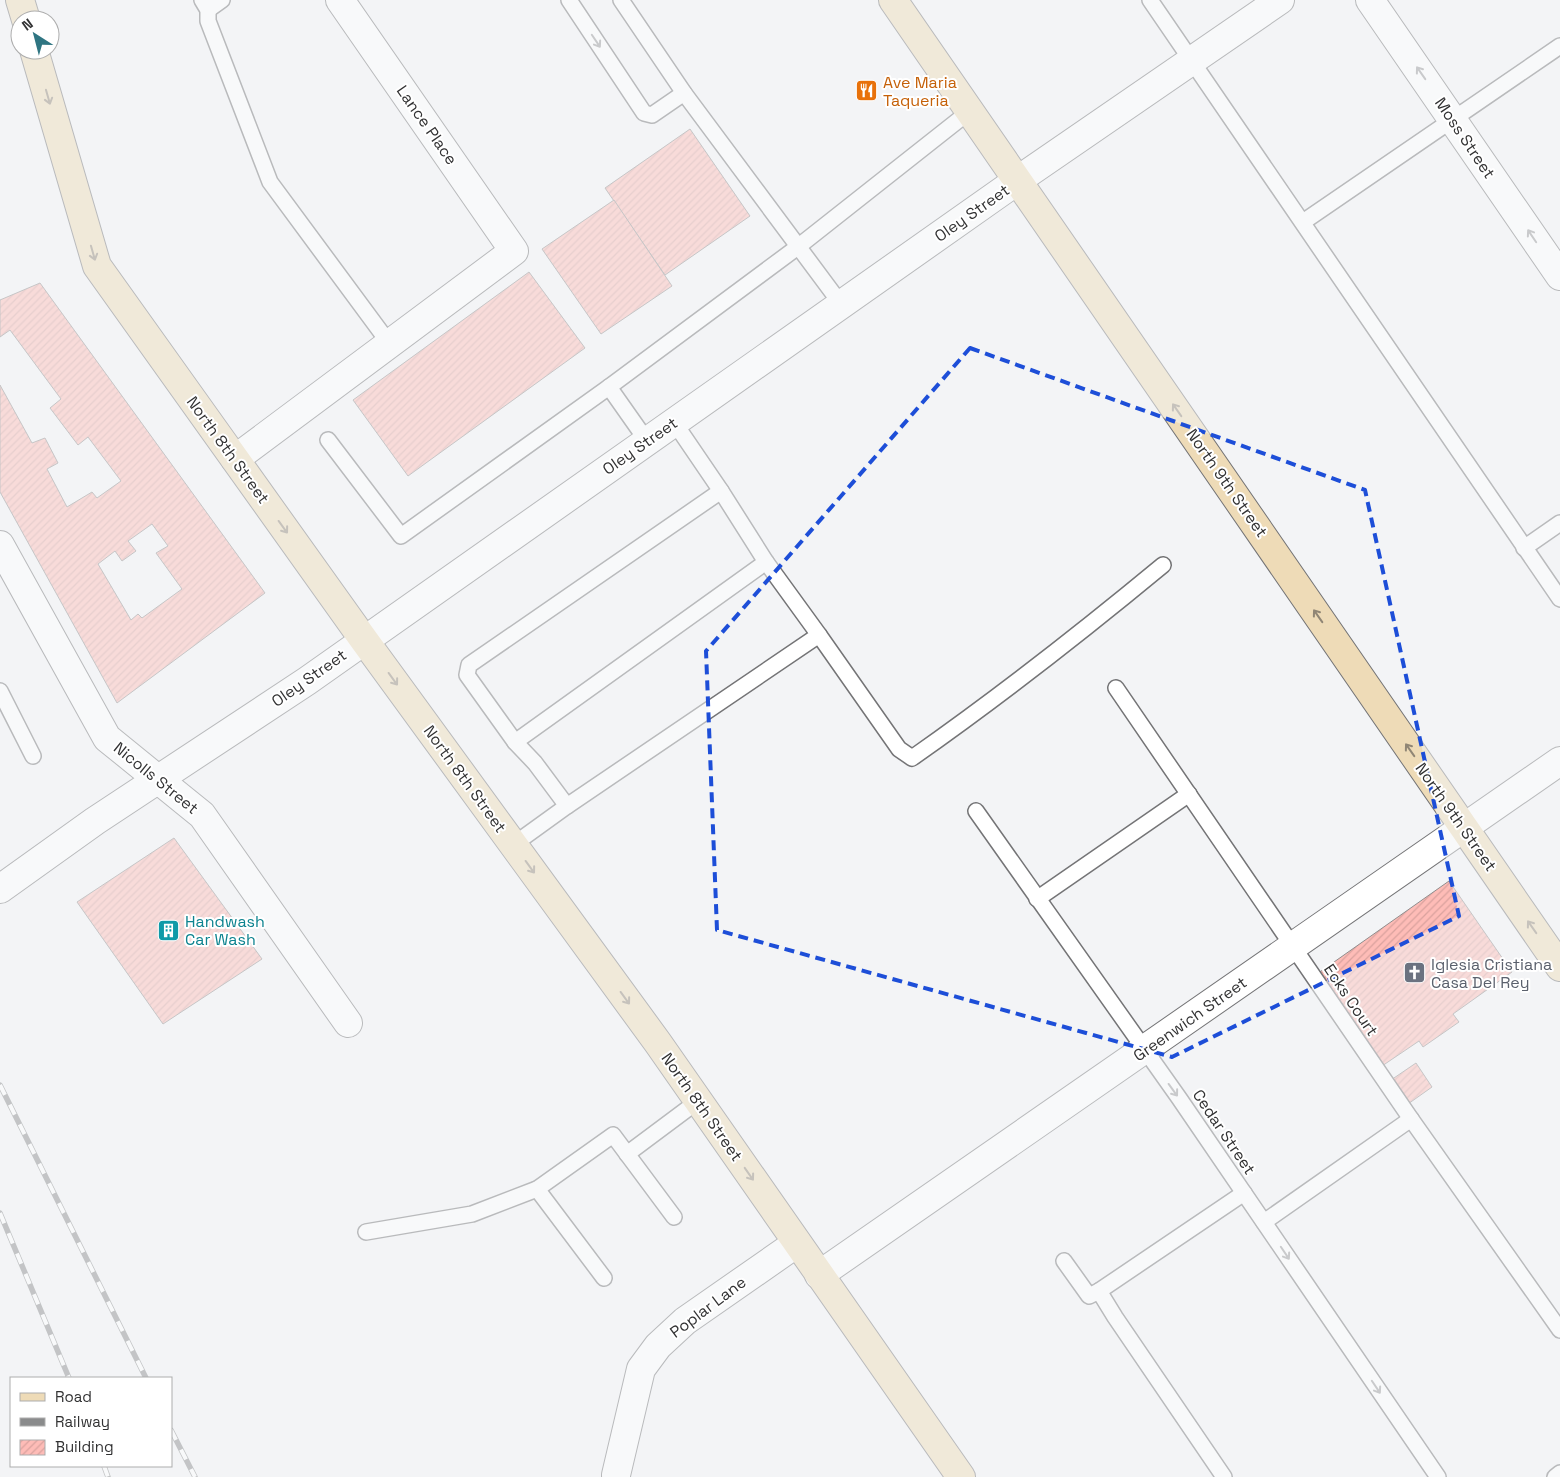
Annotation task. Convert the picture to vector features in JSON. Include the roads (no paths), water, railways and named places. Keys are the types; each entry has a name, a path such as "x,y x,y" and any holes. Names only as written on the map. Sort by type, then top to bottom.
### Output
{"main road":[{"name":"North 9th Street","path":"893,0 1560,967"},
{"name":"North 8th Street","path":"37,60 97,266 364,640 658,1042 961,1477"}],"street":[{"name":"Lance Place","path":"340,0 514,251 390,343"},
{"name":"Oley Street","path":"0,889 95,821 364,640 1018,180 1280,0"},
{"name":"Moss Street","path":"1370,0 1560,276"},
{"path":"235,459 390,343"},
{"name":"Nicolls Street","path":"0,545 6,572 107,738 202,815 348,1023"},
{"name":"Greenwich Street","path":"819,1275 1560,761"},
{"name":"Poplar Lane","path":"617,1476 642,1369 658,1346 685,1321 797,1243"}],"lane":[{"path":"222,0 205,5 208,21 270,182 390,343"},
{"path":"569,0 644,113 652,115 684,93"},
{"path":"621,0 684,93 841,304"},
{"path":"1150,0 1560,599"},
{"path":"1303,222 1560,46"},
{"path":"328,440 401,536 609,387 799,246 970,111"},
{"path":"609,387 647,441"},
{"path":"674,422 766,562 899,749 912,758 1088,628 1163,565"},
{"path":"567,806 535,763 515,742 467,675 469,664 721,491"},
{"path":"1524,548 1560,523"},
{"path":"515,742 766,562"},
{"path":"513,845 567,806 819,635"},
{"name":"Ecks Court","path":"1116,688 1411,1119 1560,1330"},
{"path":"0,691 33,756"},
{"path":"1037,899 1189,794"},
{"name":"Cedar Street","path":"976,811 1144,1050 1180,1098 1438,1477"},
{"path":"626,1154 698,1101"},
{"path":"1264,1222 1411,1119"},
{"path":"366,1232 472,1214 537,1189 612,1135 674,1217"},
{"path":"537,1189 604,1278"},
{"path":"1064,1261 1089,1296 1100,1291 1244,1193"},
{"path":"1100,1291 1115,1317 1224,1477"},
{"path":"1555,1477 1560,1473"}],"railway":[{"path":"0,1085 146,1377"},
{"path":"0,1213 69,1377"},
{"path":"172,1432 195,1477"},
{"path":"104,1467 108,1477"}],"place":[{"name":"Ave Maria Taqueria","path":"867,91"},
{"name":"Handwash Car Wash","path":"169,930"},
{"name":"Iglesia Cristiana Casa Del Rey","path":"1415,973"}]}
